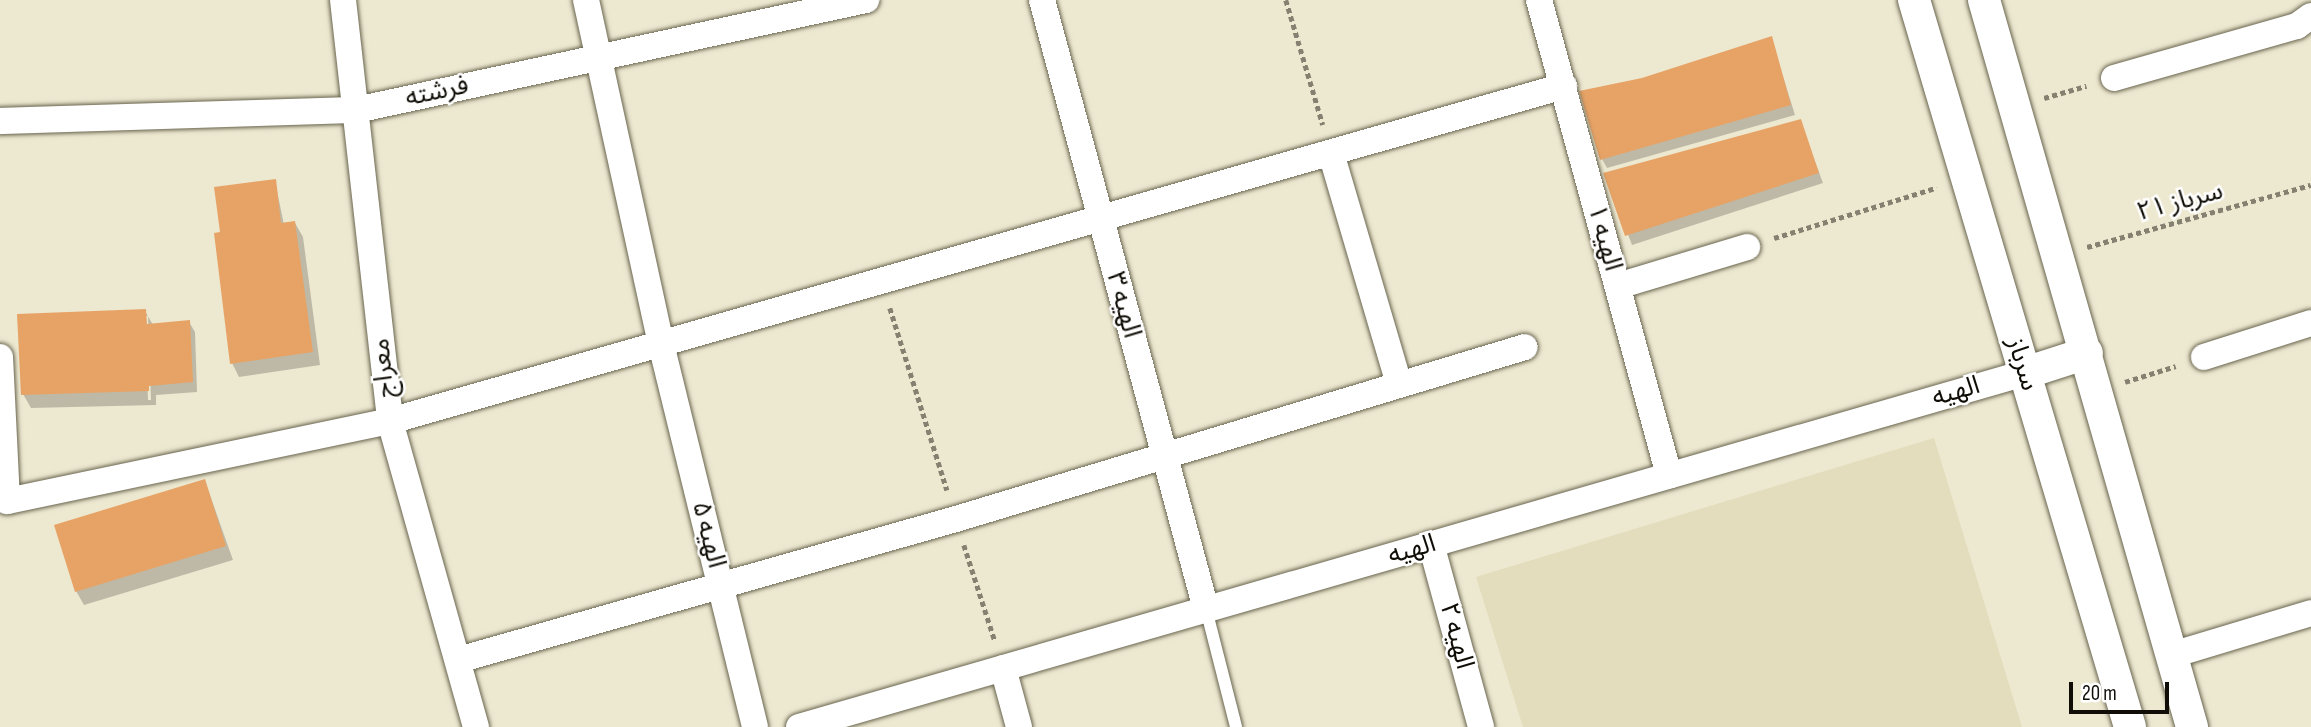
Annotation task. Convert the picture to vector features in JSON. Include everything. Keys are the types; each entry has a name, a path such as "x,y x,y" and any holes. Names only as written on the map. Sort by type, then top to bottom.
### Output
{"street":[{"name":"معراج","path":"343,0 390,421 475,727"},
{"name":"الهیه ۵","path":"586,0 661,344 755,727"},
{"name":"فرشته","path":"0,121 356,110 866,0"},
{"name":"الهیه ۳","path":"1042,0 1206,609"},
{"name":"الهیه ۱","path":"1539,0 1669,476"},
{"name":"سرباز","path":"1914,0 2130,727"},
{"path":"1983,0 2059,255 2192,727"},
{"path":"2114,78 2297,26 2311,16"},
{"path":"0,357 7,501 390,421 1564,86"},
{"path":"1331,153 1399,384"},
{"path":"1618,286 1747,247"},
{"path":"2204,357 2311,323"},
{"path":"458,660 720,583 956,519 1164,453 1525,347"},
{"path":"2025,373 2087,353"},
{"name":"الهیه","path":"799,727 2025,373"},
{"name":"الهیه ۲","path":"1432,544 1481,727"},
{"path":"2172,655 2311,613"},
{"path":"1003,668 1019,727"}],"lane":[{"path":"1206,609 1236,727"}],"path":[{"path":"1286,0 1331,153"},
{"path":"2015,106 2114,78"},
{"path":"1747,247 1967,180"},
{"name":"سرباز ۲۱","path":"2059,255 2311,185"},
{"path":"881,281 1003,668"},
{"path":"2097,391 2204,357"}],"shaded area":[{"path":"1934,438 2022,727 1523,727 1476,577"}],"building":[{"path":"1772,36 1791,105 1600,160 1579,91 1642,78"},
{"path":"1801,119 1819,173 1625,236 1603,173"},
{"path":"276,179 281,223 295,221 313,352 230,364 214,233 220,232 214,187"},
{"path":"146,309 147,324 190,320 193,382 149,386 149,391 21,395 17,314"},
{"path":"205,479 226,546 75,592 54,525"}]}
